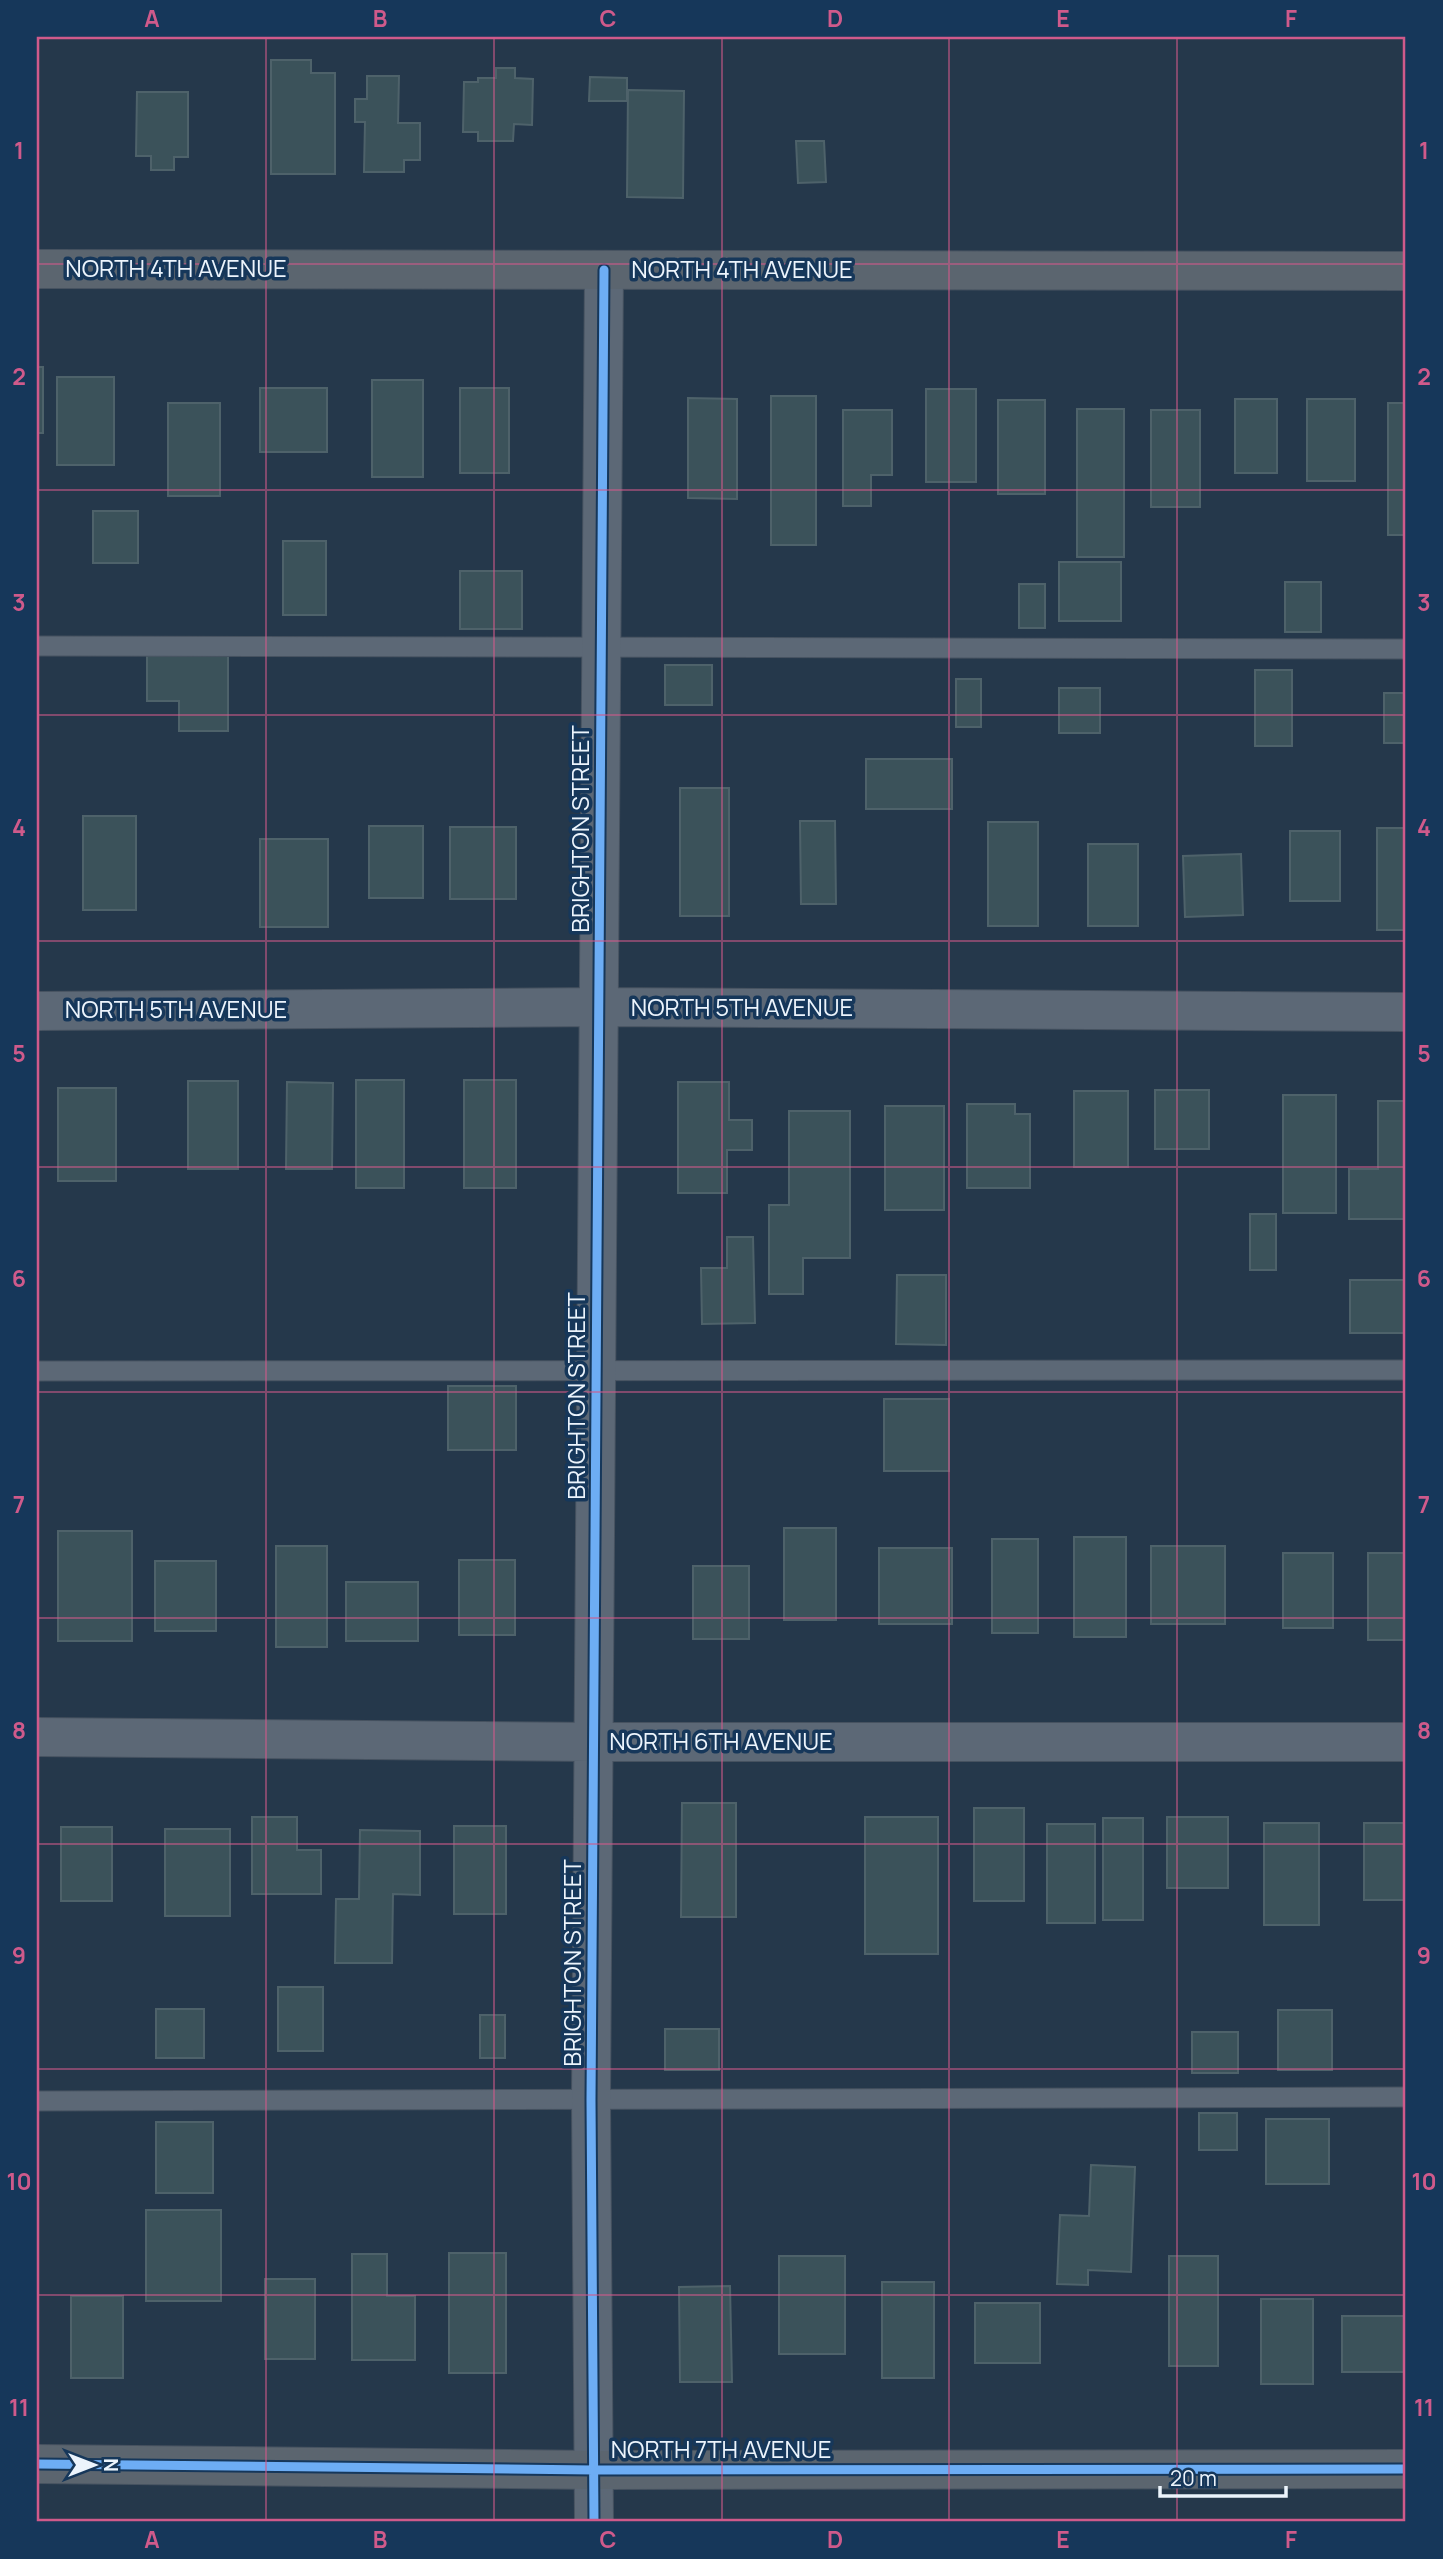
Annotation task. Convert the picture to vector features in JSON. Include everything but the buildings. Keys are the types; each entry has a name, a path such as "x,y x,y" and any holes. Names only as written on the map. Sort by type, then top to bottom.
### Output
{"street":[{"name":"NORTH 4TH AVENUE","path":"37,269 1406,271"},
{"name":"BRIGHTON STREET","path":"594,2522 591,2101 604,270"},
{"name":"NORTH 5TH AVENUE","path":"37,1011 600,1007 1406,1012"},
{"name":"NORTH 6TH AVENUE","path":"37,1737 594,1742 1406,1742"},
{"name":"NORTH 7TH AVENUE","path":"37,2464 594,2470 1406,2469"}],"lane":[{"path":"37,646 1406,649"},
{"path":"37,1371 1406,1370"},
{"path":"37,2101 1406,2097"}],"cycle path":[{"path":"594,2522 591,2100 604,270"},
{"path":"37,2464 594,2470 1406,2469"}]}
